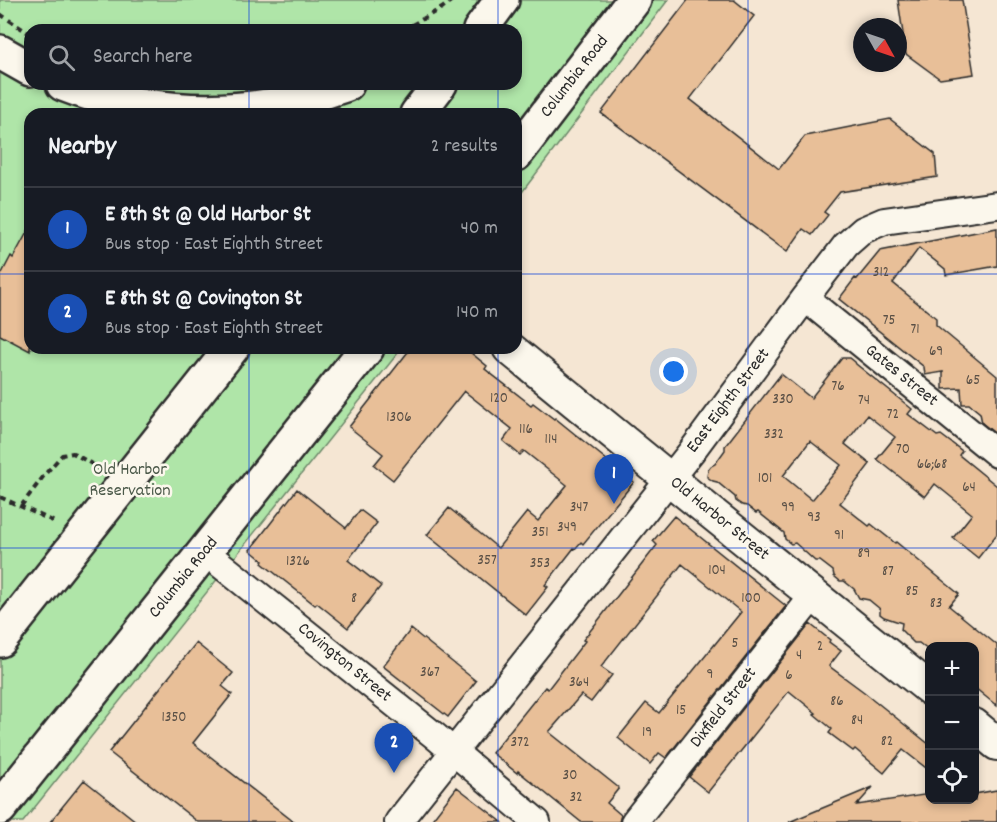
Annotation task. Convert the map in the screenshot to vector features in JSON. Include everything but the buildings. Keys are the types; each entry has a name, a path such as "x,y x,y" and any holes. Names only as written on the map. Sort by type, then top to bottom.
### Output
{"main road":[{"path":"484,24 502,0"},
{"name":"Columbia Road","path":"522,146 634,0"},
{"path":"0,52 24,66"},
{"path":"78,90 128,104 160,108"},
{"path":"253,108 292,101 328,90"},
{"path":"422,108 435,90"},
{"path":"0,640 227,354"},
{"name":"Columbia Road","path":"0,807 362,354"}],"street":[{"name":"East Eighth Street","path":"398,822 691,452 851,239 870,226 884,221 997,205"},
{"name":"Gates Street","path":"805,298 997,454"},
{"name":"Old Harbor Street","path":"516,354 925,685"},
{"name":"Covington Street","path":"205,552 454,752 537,822"},
{"name":"Dixfield Street","path":"634,822 814,595"},
{"path":"979,728 997,744"}],"path":[{"path":"414,24 452,0"},
{"path":"0,14 24,30"},
{"path":"21,506 62,455 73,453 100,469"},
{"path":"0,497 57,524"}],"green space":[{"name":"Old Harbor Reservation","path":"0,0 668,0 522,192 522,108 24,108 24,354 397,354 23,822 0,822"}],"place":[{"name":"E 8th St @ Old Harbor St","path":"614,504"},
{"name":"E 8th St @ Covington St","path":"394,773"}]}
